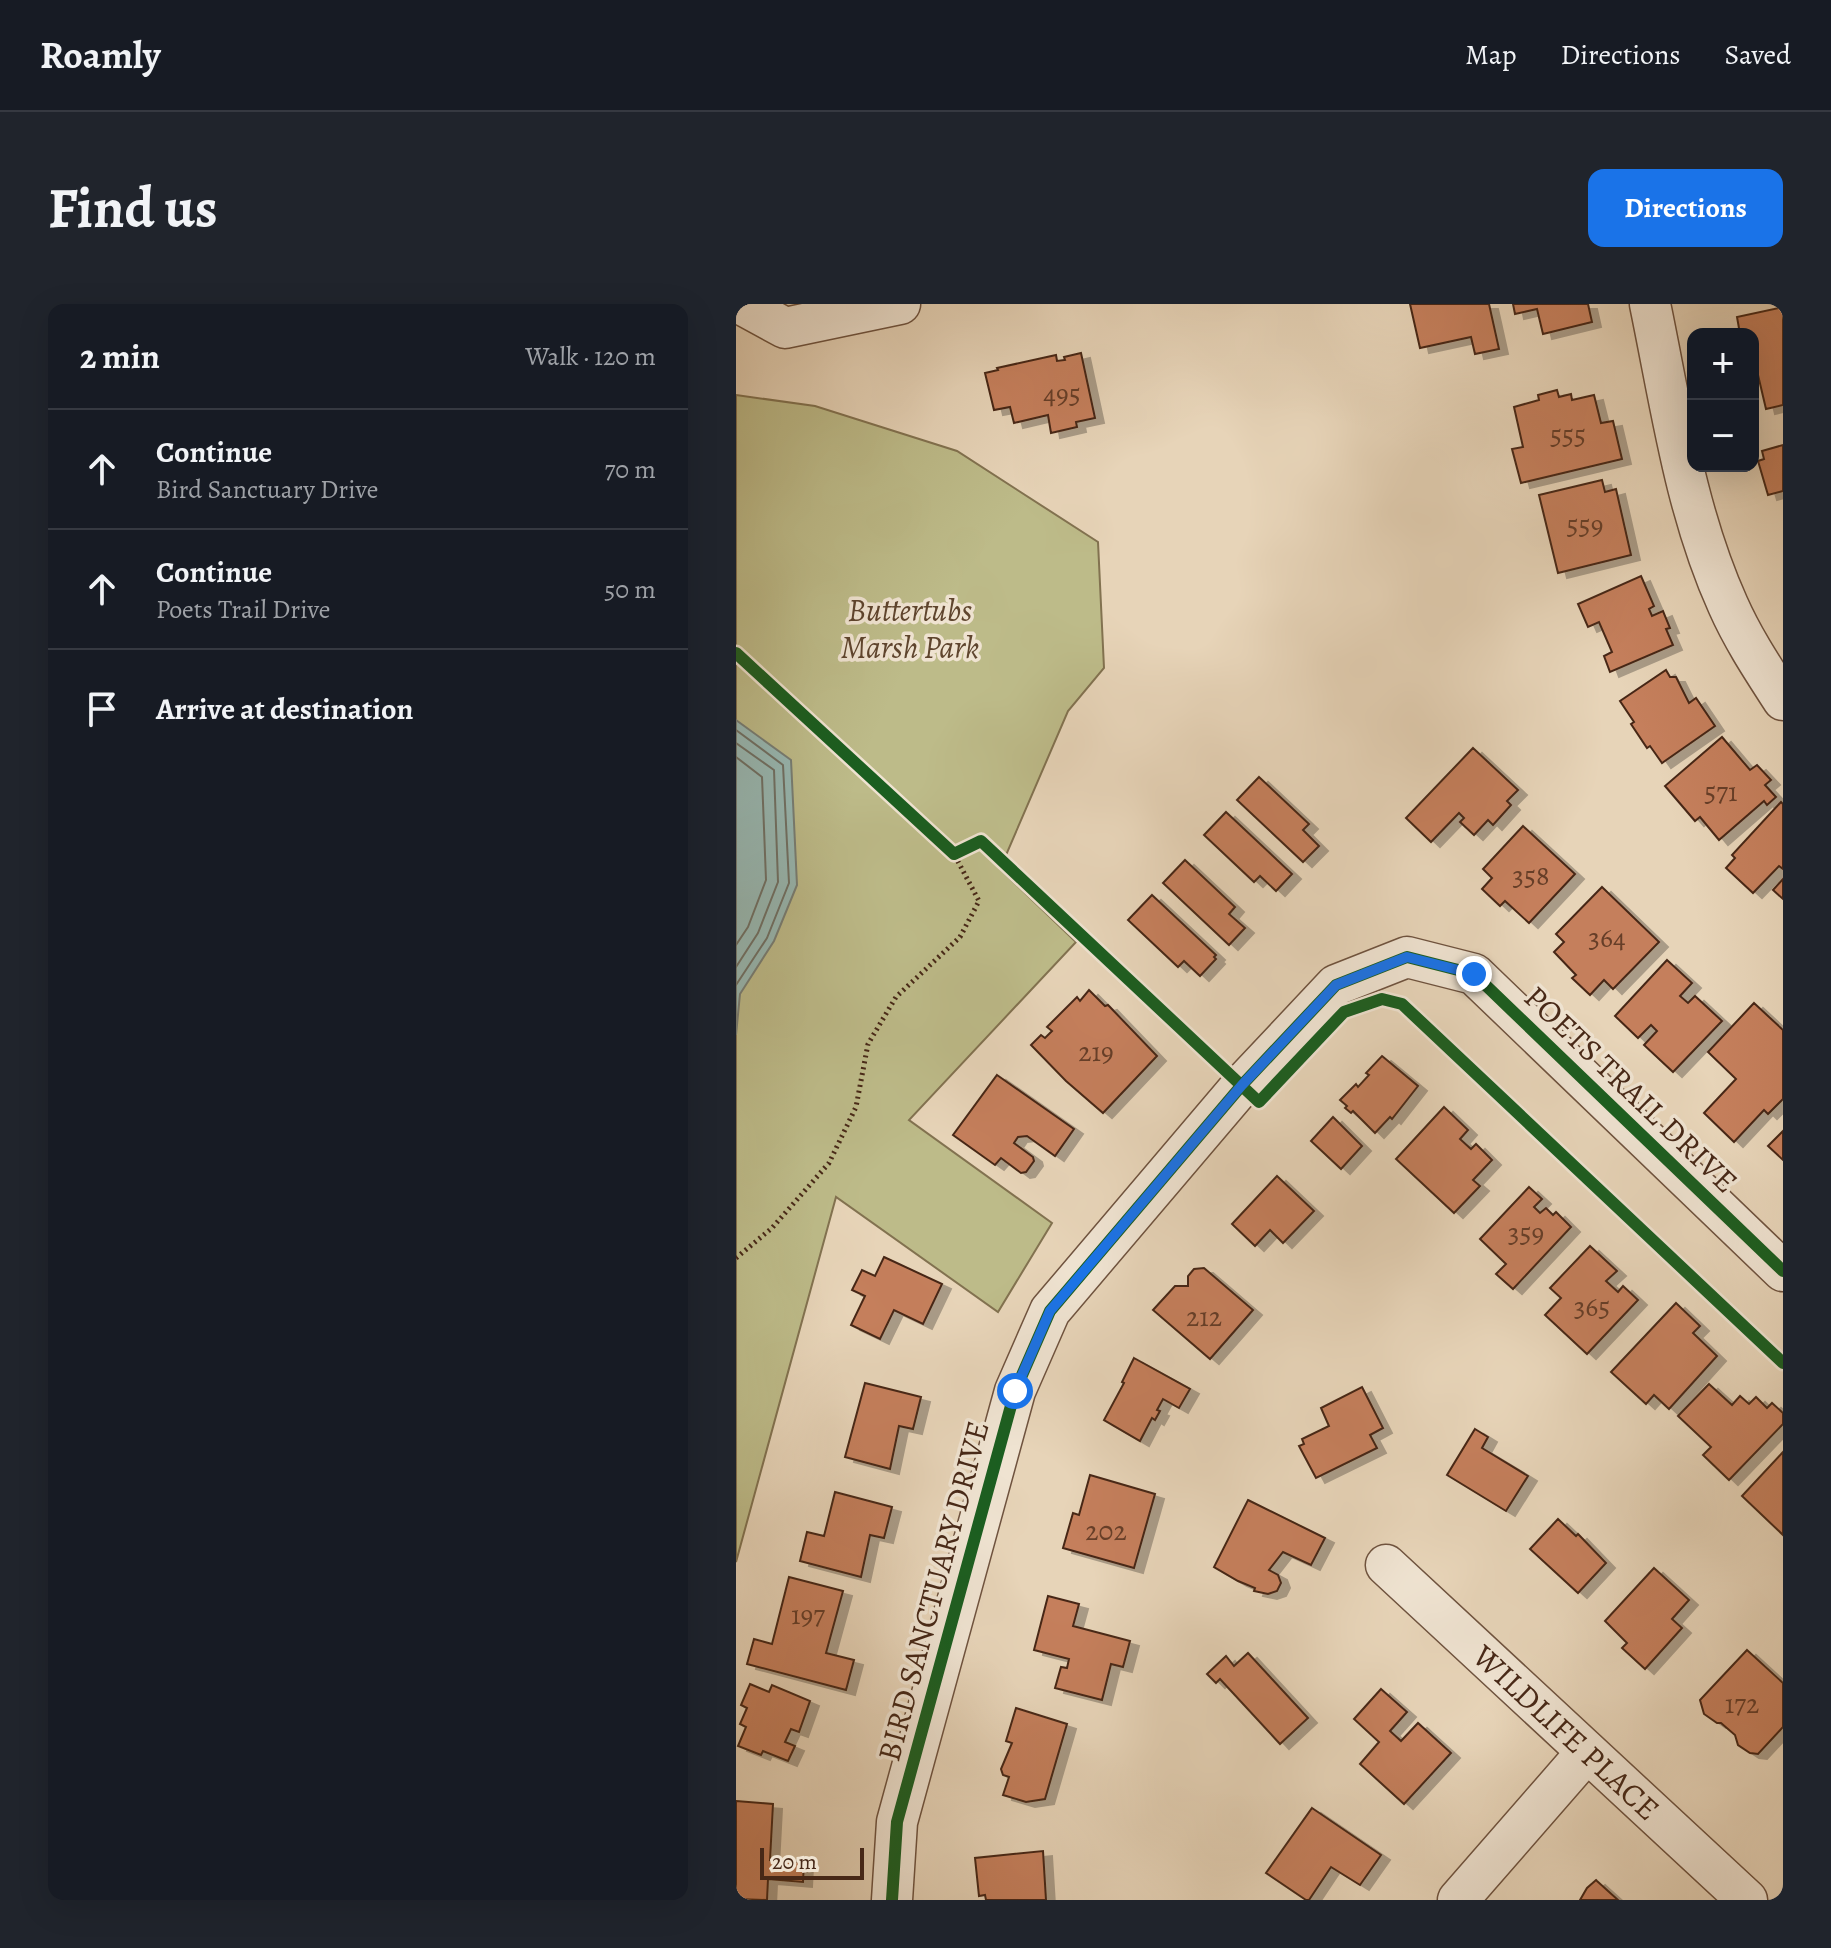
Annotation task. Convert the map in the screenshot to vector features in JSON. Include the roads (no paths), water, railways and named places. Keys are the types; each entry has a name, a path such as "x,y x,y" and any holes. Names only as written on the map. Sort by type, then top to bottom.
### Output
{"street":[{"path":"741,304 785,328 900,304"},
{"path":"1650,304 1684,474 1705,545 1728,604 1755,658 1783,700"},
{"name":"POETS TRAIL DRIVE","path":"1242,1085 1336,985 1407,957 1474,974 1783,1271"},
{"name":"BIRD SANCTUARY DRIVE","path":"892,1900 897,1822 1015,1391 1050,1311 1242,1085"},
{"name":"WILDLIFE PLACE","path":"1386,1565 1747,1900"},
{"path":"1458,1900 1587,1752"}],"water":[{"path":"736,720 791,760 797,885 774,941 740,994 736,1035"}],"park label":[{"name":"Buttertubs Marsh Park","path":"910,628"}]}
